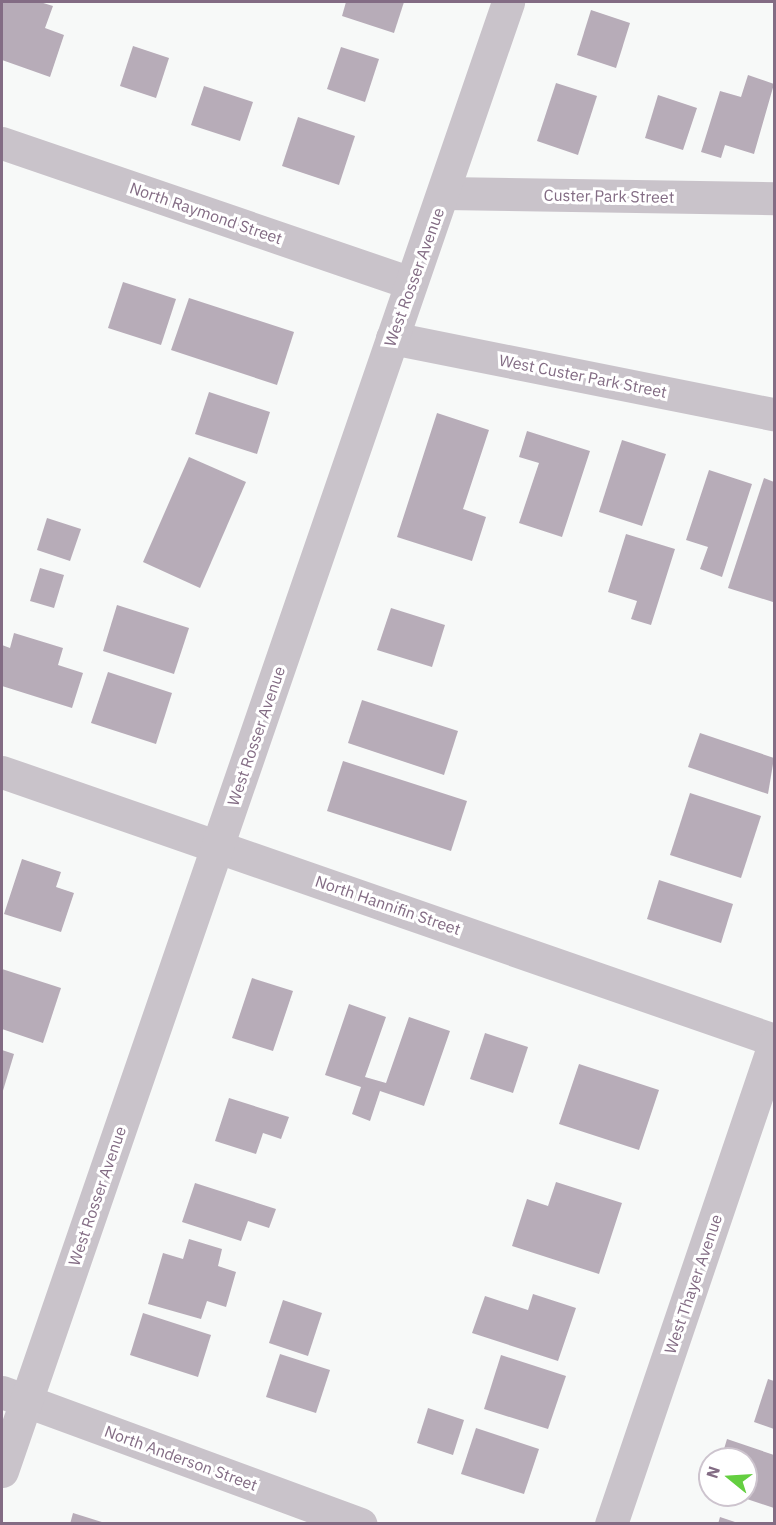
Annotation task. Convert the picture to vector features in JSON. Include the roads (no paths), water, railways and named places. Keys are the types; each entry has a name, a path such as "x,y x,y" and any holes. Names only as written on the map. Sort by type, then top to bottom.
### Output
{"street":[{"name":"West Rosser Avenue","path":"2,1471 14,1396 218,846 508,2"},
{"name":"North Raymond Street","path":"2,143 410,283"},
{"name":"Custer Park Street","path":"444,193 774,198"},
{"name":"West Custer Park Street","path":"392,338 774,414"},
{"name":"North Hannifin Street","path":"2,772 774,1042"},
{"name":"West Thayer Avenue","path":"611,1524 774,1042"},
{"name":"North Anderson Street","path":"14,1396 360,1524"}]}
